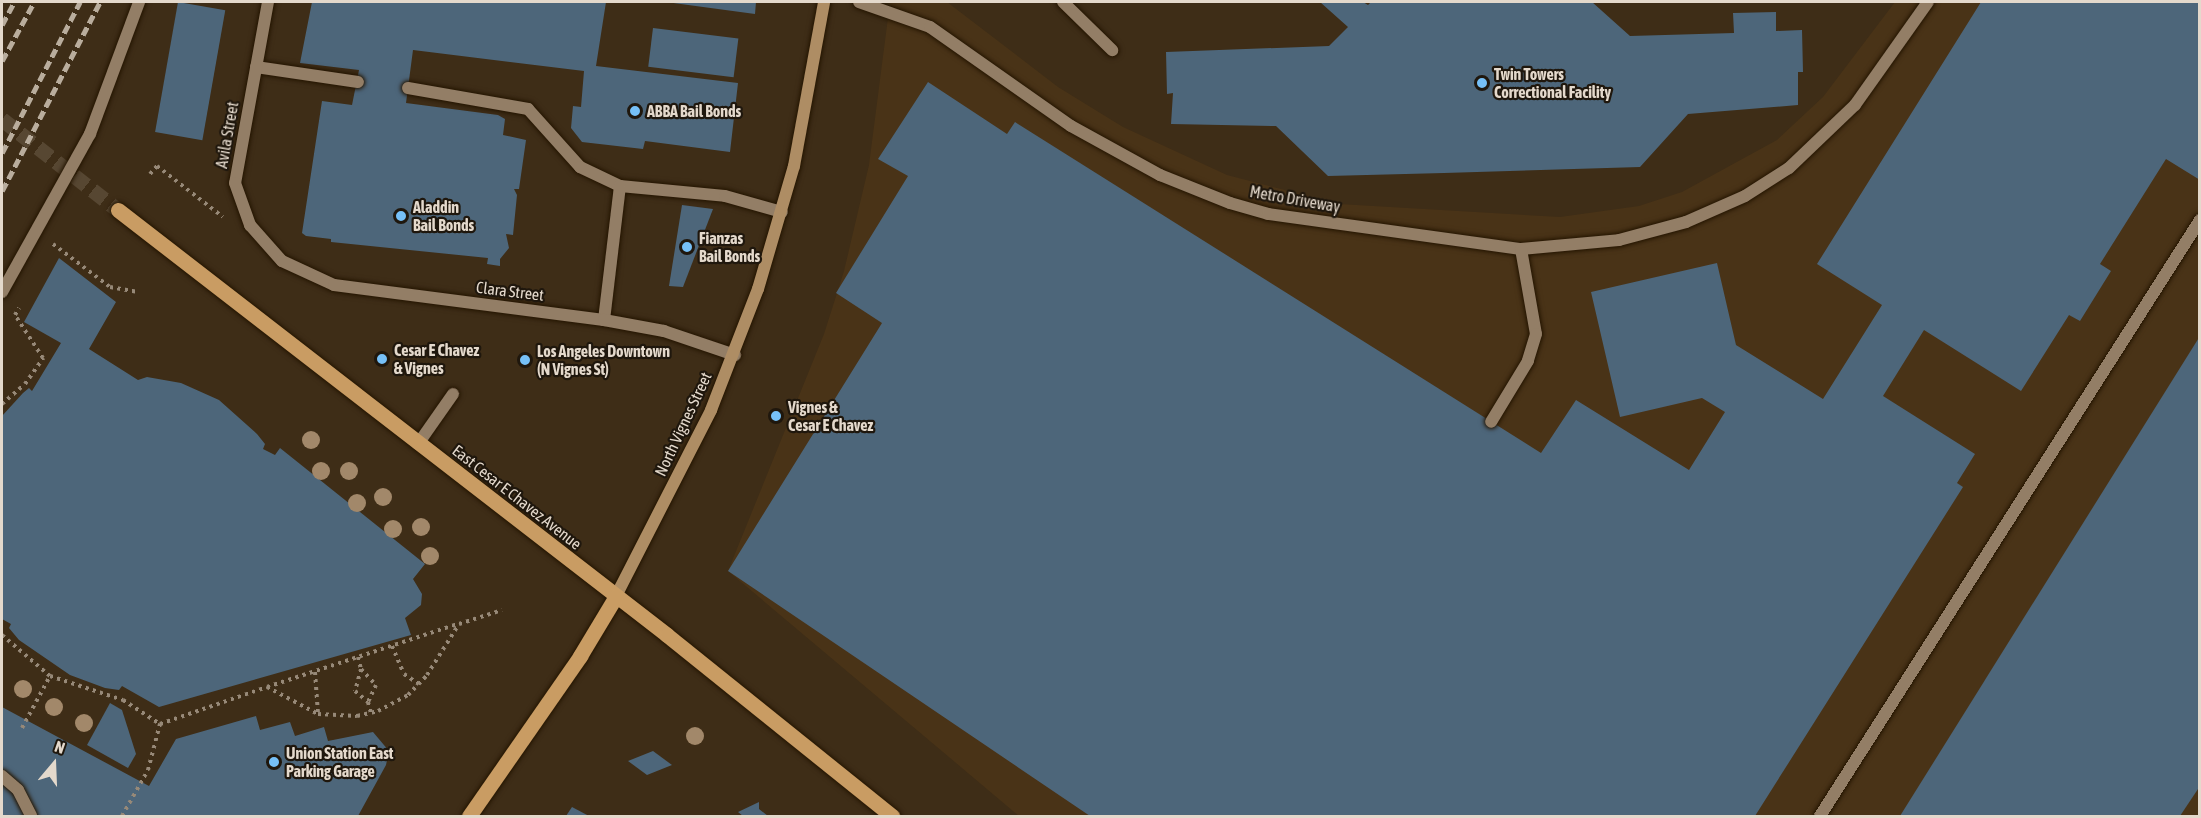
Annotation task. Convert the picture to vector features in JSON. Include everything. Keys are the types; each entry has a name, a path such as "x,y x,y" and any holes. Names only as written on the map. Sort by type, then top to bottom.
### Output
{"main road":[{"name":"North Vignes Street","path":"469,816 580,656 616,597 682,472 735,355 782,212 824,2"},
{"name":"East Cesar E Chavez Avenue","path":"118,210 616,597 892,816"}],"street":[{"path":"2,292 90,134 139,2"},
{"name":"Avila Street","path":"268,2 235,183 250,225 282,261"},
{"name":"Metro Driveway","path":"859,2 930,27 1071,126 1160,175 1230,203 1268,214 1521,249 1618,240 1686,222 1745,196 1789,168 1855,105 1928,2"},
{"path":"1063,2 1112,50"},
{"path":"256,67 358,82"},
{"path":"408,88 528,109 580,167 620,186 725,196 782,212"},
{"path":"604,320 620,186"},
{"path":"1820,816 2199,220"},
{"path":"1491,422 1528,361 1536,334 1521,249"},
{"name":"Clara Street","path":"282,261 334,285 604,320 664,331 735,355"},
{"path":"418,444 453,394"},
{"path":"2,776 18,790 31,816"}],"path":[{"path":"150,174 157,166 238,229 250,225"},
{"path":"52,243 110,287 137,292"},
{"path":"2,404 25,384 43,358 15,315"},
{"path":"160,724 502,610"},
{"path":"267,687 318,714 371,713 395,704 419,684 459,624"},
{"path":"2,635 50,676 123,700 160,724"},
{"path":"392,646 404,674 419,684"},
{"path":"358,657 362,669 376,685 368,702"},
{"path":"362,669 355,691 368,702 371,713"},
{"path":"315,672 318,714"},
{"path":"22,728 50,676"},
{"path":"122,816 148,770 160,724"}],"shaded area":[{"path":"890,2 947,2 1058,87 1123,127 1227,175 1339,204 1560,217 1639,206 1682,192 1777,140 1823,97 1895,2 2199,2 2199,816 1019,816 728,571 824,334 844,271 869,165"}],"building":[{"path":"178,2 225,10 202,140 155,132"},
{"path":"312,2 606,2 596,66 738,83 730,152 645,141 643,149 582,142 571,128 573,106 581,107 584,71 413,50 406,103 498,115 505,119 503,135 526,140 519,189 514,189 517,195 513,235 506,234 509,248 500,259 500,266 487,264 488,258 331,242 331,239 306,236 302,233 322,101 352,105 359,70 300,63"},
{"path":"666,2 756,2 755,14"},
{"name":"Twin Towers Correctional Facility","path":"1320,2 1363,2 1368,5 1371,2 1592,2 1630,36 1734,33 1733,13 1776,12 1776,31 1802,30 1803,72 1798,72 1798,105 1688,114 1640,167 1444,173 1328,176 1276,126 1171,124 1173,93 1167,94 1166,52 1329,46 1348,27"},
{"path":"1981,2 2200,2 2200,180 2166,159 2100,264 2111,271 2080,321 2069,315 2021,391 1924,330 1883,396 1975,454 1957,483 1963,487 1755,816 1090,816 728,571 882,323 836,293 908,176 878,159 928,82 1007,134 1015,122 1541,453 1576,400 1689,470 1725,412 1702,398 1620,417 1591,292 1717,263 1736,345 1823,399 1882,305 1817,264"},
{"path":"653,28 738,38 734,77 648,67"},
{"name":"Fianzas Bail Bonds","path":"682,205 713,209 683,287 669,286"},
{"path":"59,258 116,302 89,349 138,380 147,377 181,383 219,400 257,434 265,444 263,449 275,455 280,448 425,564 413,579 422,594 421,605 405,618 411,635 159,707 122,686 119,690 105,688 70,675 19,640 9,628 11,624 2,619 2,416 29,388 32,391 61,343 24,322"},
{"path":"2200,336 2200,786 2180,816 1900,816"},
{"path":"110,703 122,710 136,754 128,768 87,745"},
{"name":"Union Station East Parking Garage","path":"2,707 149,786 176,739 256,716 260,730 290,722 295,736 324,727 328,741 373,732 389,751 386,765 358,816 2,816"},
{"path":"653,751 672,765 647,775 628,761"},
{"path":"759,802 759,809 768,816 743,816 738,812"},
{"path":"572,807 589,816 566,816"}],"tunnel":[{"path":"2,119 118,210"}],"railway":[{"path":"2,25 14,2"},
{"path":"2,61 34,2"},
{"path":"2,153 80,2"},
{"path":"2,191 100,2"}],"place":[{"name":"Twin Towers Correctional Facility","path":"1482,83"},
{"name":"ABBA Bail Bonds","path":"635,111"},
{"name":"Aladdin Bail Bonds","path":"401,216"},
{"name":"Fianzas Bail Bonds","path":"687,247"},
{"name":"Cesar E Chavez & Vignes","path":"382,359"},
{"name":"Los Angeles Downtown (N Vignes St)","path":"525,360"},
{"name":"Vignes & Cesar E Chavez","path":"776,416"},
{"name":"Union Station East Parking Garage","path":"274,762"}]}
